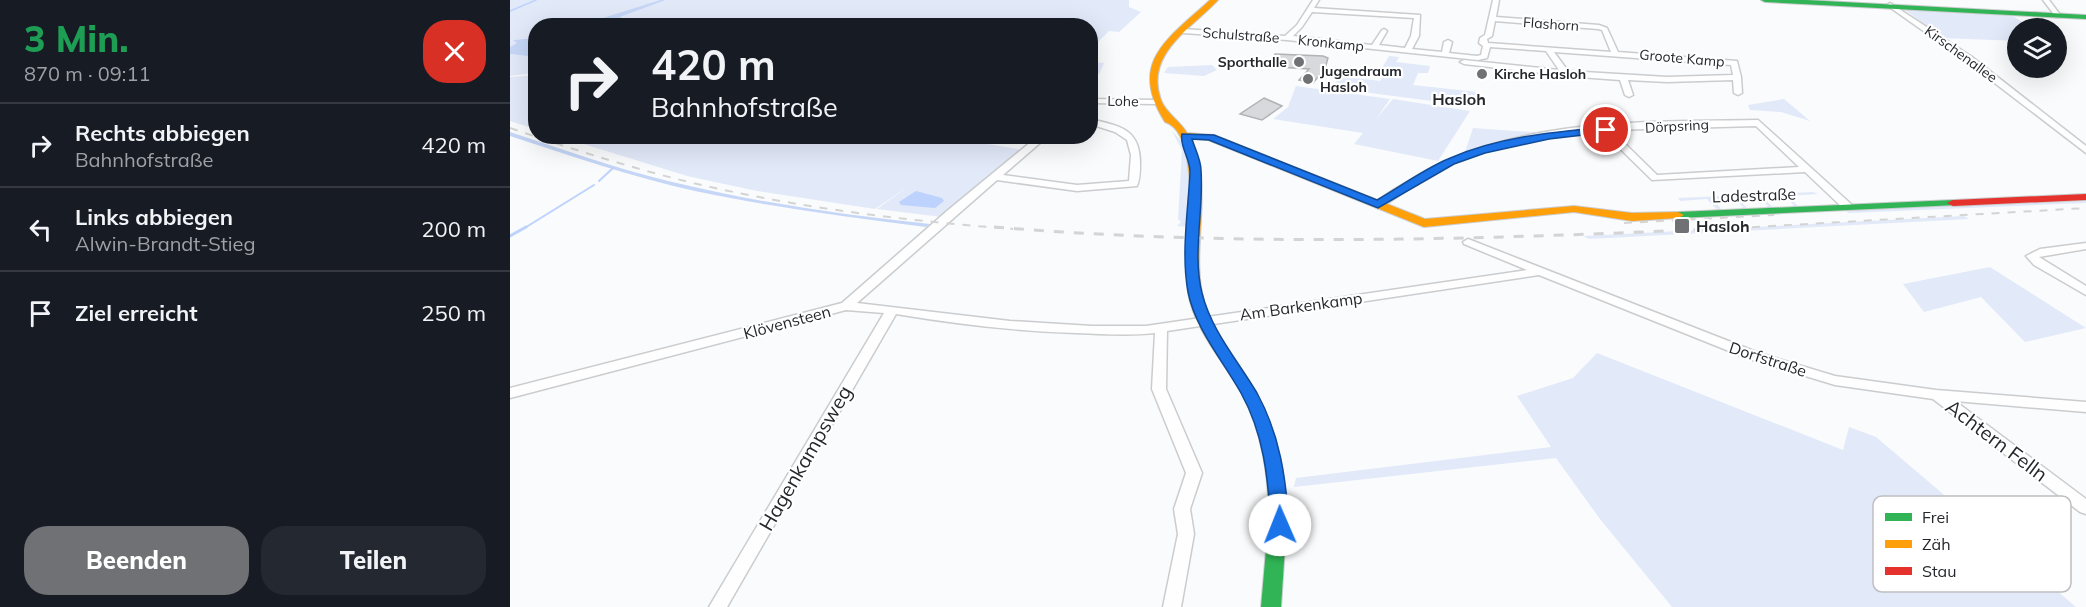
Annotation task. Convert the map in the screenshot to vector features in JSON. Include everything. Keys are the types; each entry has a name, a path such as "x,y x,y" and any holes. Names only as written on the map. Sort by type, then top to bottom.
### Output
{"main road":[{"path":"1214,0 1158,56 1150,69 1149,83 1160,107 1179,134 1210,137 1378,205"},
{"path":"1765,0 2086,17"},
{"path":"1186,136 1196,168 1192,249 1195,292 1205,320 1250,395 1274,456 1279,489 1280,525 1271,607"},
{"name":"Ladestraße","path":"1378,205 1424,223 1574,209 1632,217 1847,206 2086,198"}],"street":[{"name":"Schulstraße","path":"1183,31 1287,38 1300,26 1316,0"},
{"path":"1474,61 1487,45 1483,43 1484,38 1488,36 1494,19 1496,0"},
{"path":"2046,0 2058,16"},
{"name":"Kirschenallee","path":"1890,5 1969,58 2086,150"},
{"path":"1311,10 1418,16 1416,36 1408,50"},
{"path":"1345,22 1349,12"},
{"name":"Flashorn","path":"1494,19 1599,27 1607,32"},
{"name":"Kronkamp","path":"1374,48 1384,31"},
{"name":"Groote Kamp","path":"1607,32 1616,64"},
{"name":"Kronkamp","path":"1287,38 1408,50 1525,70 1566,74"},
{"path":"1445,55 1448,42"},
{"name":"Groote Kamp","path":"1487,45 1734,63 1738,93"},
{"path":"1548,49 1566,74"},
{"path":"1525,70 1529,80"},
{"name":"Groote Kamp","path":"1566,74 1624,80 1737,77"},
{"name":"Groote Kamp","path":"1624,80 1629,95"},
{"name":"Lohe","path":"1098,101 1160,107"},
{"path":"1098,105 1112,101"},
{"path":"996,177 1077,188 1134,184 1136,146 1132,137 1121,130 1098,123"},
{"name":"Dörpsring","path":"1606,130 1758,123 1847,206"},
{"path":"1378,205 1451,161 1482,150 1549,136 1606,130"},
{"name":"Dörpsring","path":"1606,130 1655,178 1808,169"},
{"name":"Klövensteen","path":"510,393 846,306 1035,144"},
{"name":"Dorfstraße","path":"1468,242 1754,356 1836,380 1936,394 2086,407"},
{"path":"2086,246 2040,252 2032,256 2038,263 2086,291"},
{"path":"1509,275 1510,259"},
{"name":"Am Barkenkamp","path":"846,306 929,316 1080,329 1114,331 1161,329 1205,320 1540,271"},
{"name":"Hagenkampsweg","path":"718,607 892,310"},
{"path":"1161,329 1159,389 1194,473 1182,509 1186,534 1172,607"},
{"name":"Achtern Felln","path":"1936,394 2070,496"},
{"name":"Achtern Felln","path":"2071,497 2086,508"}],"shaded area":[{"path":"510,0 660,0 602,18 528,18 528,39 513,40 518,43 510,47"},
{"path":"666,0 1129,0 1129,7 1141,12 1119,32 1109,31 1098,42 1098,18 620,17"},
{"path":"666,0 620,17 622,18 602,18"},
{"path":"1904,9 2016,18 2007,18 2007,41 1943,38"},
{"path":"528,39 528,56 510,54 510,47 517,43 513,40"},
{"path":"510,54 528,56 528,74 510,76"},
{"path":"1389,56 1399,57 1396,62 1430,66 1428,73 1418,73 1413,85 1477,92 1470,106 1332,88 1340,76 1380,81 1387,69 1382,68"},
{"path":"1098,62 1104,63 1099,74"},
{"path":"1212,65 1217,70 1204,76 1164,73 1168,67"},
{"path":"528,76 528,127 510,121 510,77"},
{"path":"1296,86 1390,99 1376,119 1393,99 1470,111 1438,161 1354,144 1363,133 1273,119 1288,107"},
{"path":"1784,99 1810,121 1781,112 1750,110 1748,105"},
{"path":"1473,128 1546,133 1465,152"},
{"path":"1172,131 1184,144 1192,178 1189,179 1188,185 1191,186 1189,227 1177,226 1181,222 1178,219 1182,150"},
{"path":"510,132 528,138 528,142 510,136"},
{"path":"535,144 546,144 628,170 700,189 798,207 930,224 926,227 752,202 695,191"},
{"path":"584,144 987,144 1024,150 942,217 877,209 910,185 875,209 757,191 687,176"},
{"path":"916,191 942,198 944,201 935,208 901,205 899,202"},
{"path":"1813,192 1818,194 1787,196 1798,206 1788,207 1794,205 1785,197 1764,198 1772,207 1779,207 1763,208 1768,206 1760,198 1739,199 1747,208 1754,208 1738,209 1743,207 1735,199 1714,200 1721,209 1729,209 1717,210 1707,199 1680,201 1678,198"},
{"path":"2086,201 2086,203 1848,213 1845,210"},
{"path":"1964,216 1969,219 1589,239 1583,236"},
{"path":"1990,267 2086,328 2025,342 1981,297 1924,312 1903,284"},
{"path":"1597,353 1843,450 1849,427 1876,437 1945,496 1873,496 1873,592 2058,592 2076,607 1672,607 1600,519 1556,458 1294,487 1296,478 1551,447 1517,396 1573,378"}],"building":[{"name":"Sporthalle","path":"1275,54 1328,58 1325,69 1313,83 1299,80 1309,69 1278,67 1279,64 1271,64"},
{"path":"1264,98 1282,106 1262,120 1240,114"}],"waterway":[{"path":"510,11 536,0"},
{"path":"599,181 613,168"},
{"path":"523,229 594,185"},
{"path":"510,236 526,227"}],"railway":[{"path":"510,128 528,134"},
{"path":"559,144 632,167 744,194 859,213 1013,229"},
{"path":"1720,229 2086,208"},
{"path":"1624,223 1774,215"},
{"path":"994,227 1183,238 1278,239 1469,238 1753,227"}],"traffic: fast":[{"path":"1765,0 2086,17"},
{"path":"1678,215 1953,203"},
{"path":"1271,607 1278,516"}],"traffic: slow":[{"path":"1168,120 1157,100 1152,83 1154,67 1171,40 1214,0"},
{"path":"1164,112 1181,131 1191,152 1196,174 1193,245 1195,293 1210,333 1242,381 1262,422 1274,468 1278,516"},
{"path":"1186,136 1210,137 1424,223 1574,209 1632,217 1678,215"}],"traffic: jam":[{"path":"1953,203 2086,197"}],"place":[{"name":"Sporthalle","path":"1299,62"},
{"name":"Kirche Hasloh","path":"1482,74"},
{"name":"Jugendraum Hasloh","path":"1308,79"},
{"name":"Hasloh","path":"1682,226"}],"district":[{"name":"Hasloh","path":"1459,99"}],"route":[{"path":"1280,525 1279,489 1274,456 1266,430 1250,395 1205,320 1195,292 1192,249 1196,168 1186,136 1210,137 1378,205 1451,161 1482,150 1559,134 1606,130"}]}
